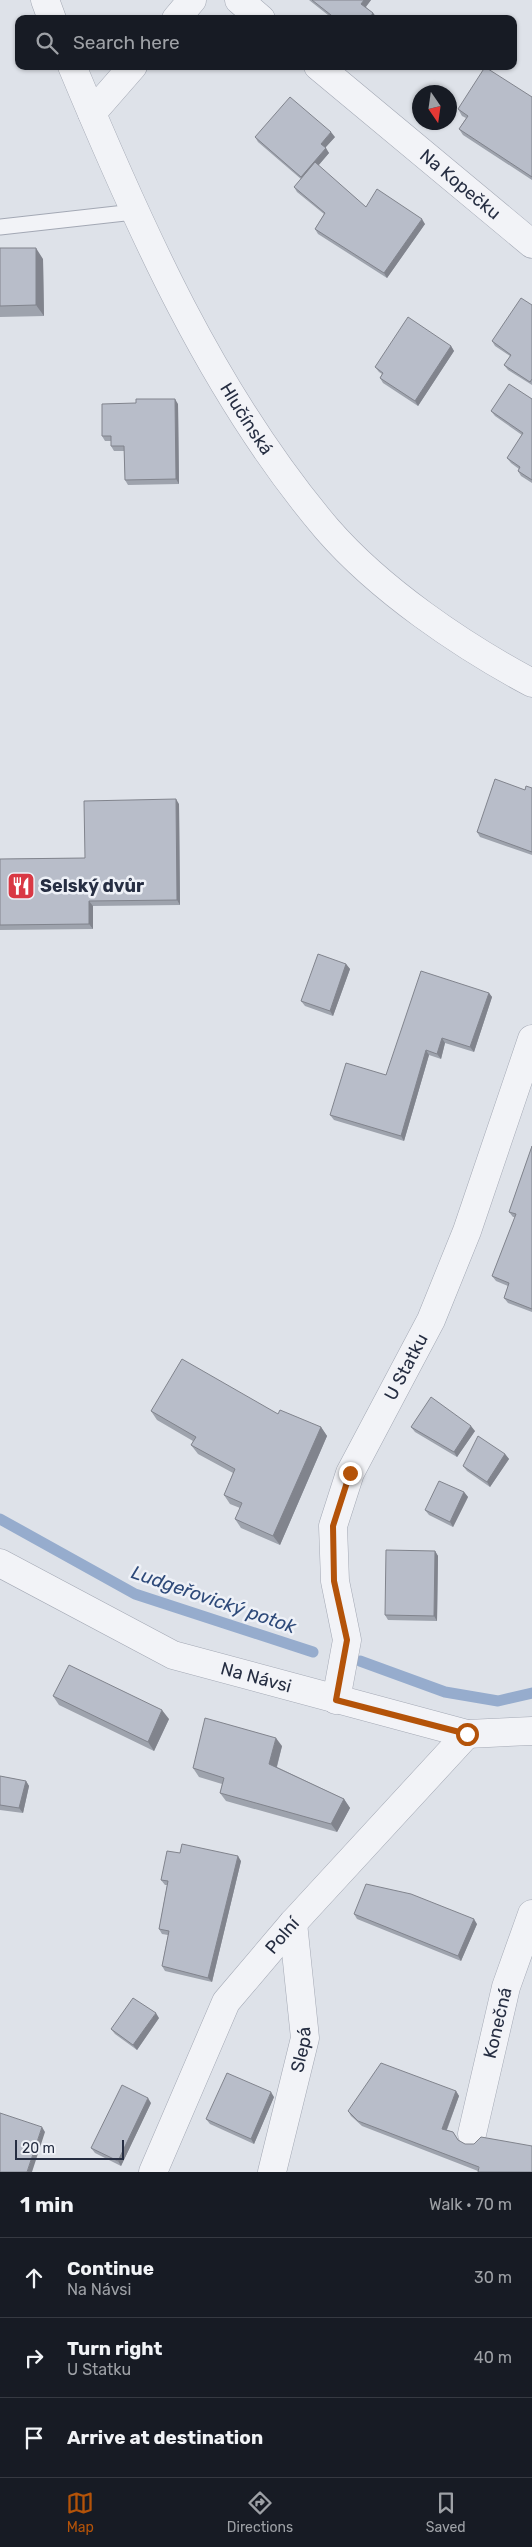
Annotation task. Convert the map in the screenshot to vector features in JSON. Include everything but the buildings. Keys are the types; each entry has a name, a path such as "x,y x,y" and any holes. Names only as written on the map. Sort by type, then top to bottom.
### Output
{"street":[{"path":"45,0 51,15"},
{"path":"179,15 192,0"},
{"path":"239,0 256,15"},
{"name":"Hlučínská","path":"74,70 134,212 159,265 228,389 276,462 328,529 385,584 494,662 532,682"},
{"path":"92,114 130,70"},
{"name":"Na Kopečku","path":"323,70 532,244"},
{"name":"U Statku","path":"336,1700 347,1640 334,1581 333,1526 350,1473 432,1320 467,1231 532,1039"},
{"name":"Na Návsi","path":"0,1563 173,1655 467,1734 532,1732"},
{"name":"Polní","path":"153,2172 226,2002 294,1923 467,1734"},
{"name":"Konečná","path":"472,2134 506,1987 532,1914"},
{"name":"Slepá","path":"272,2172 305,2038 294,1923"}],"lane":[{"path":"0,227 134,212"}],"waterway":[{"name":"Ludgeřovický potok","path":"0,1519 135,1594 313,1652"},
{"name":"Ludgeřovický potok","path":"360,1661 445,1692 498,1701 532,1693"}],"place":[{"name":"Selský dvůr","path":"21,886"}],"route":[{"path":"350,1473 333,1526 334,1581 347,1640 336,1700 467,1734"}]}
